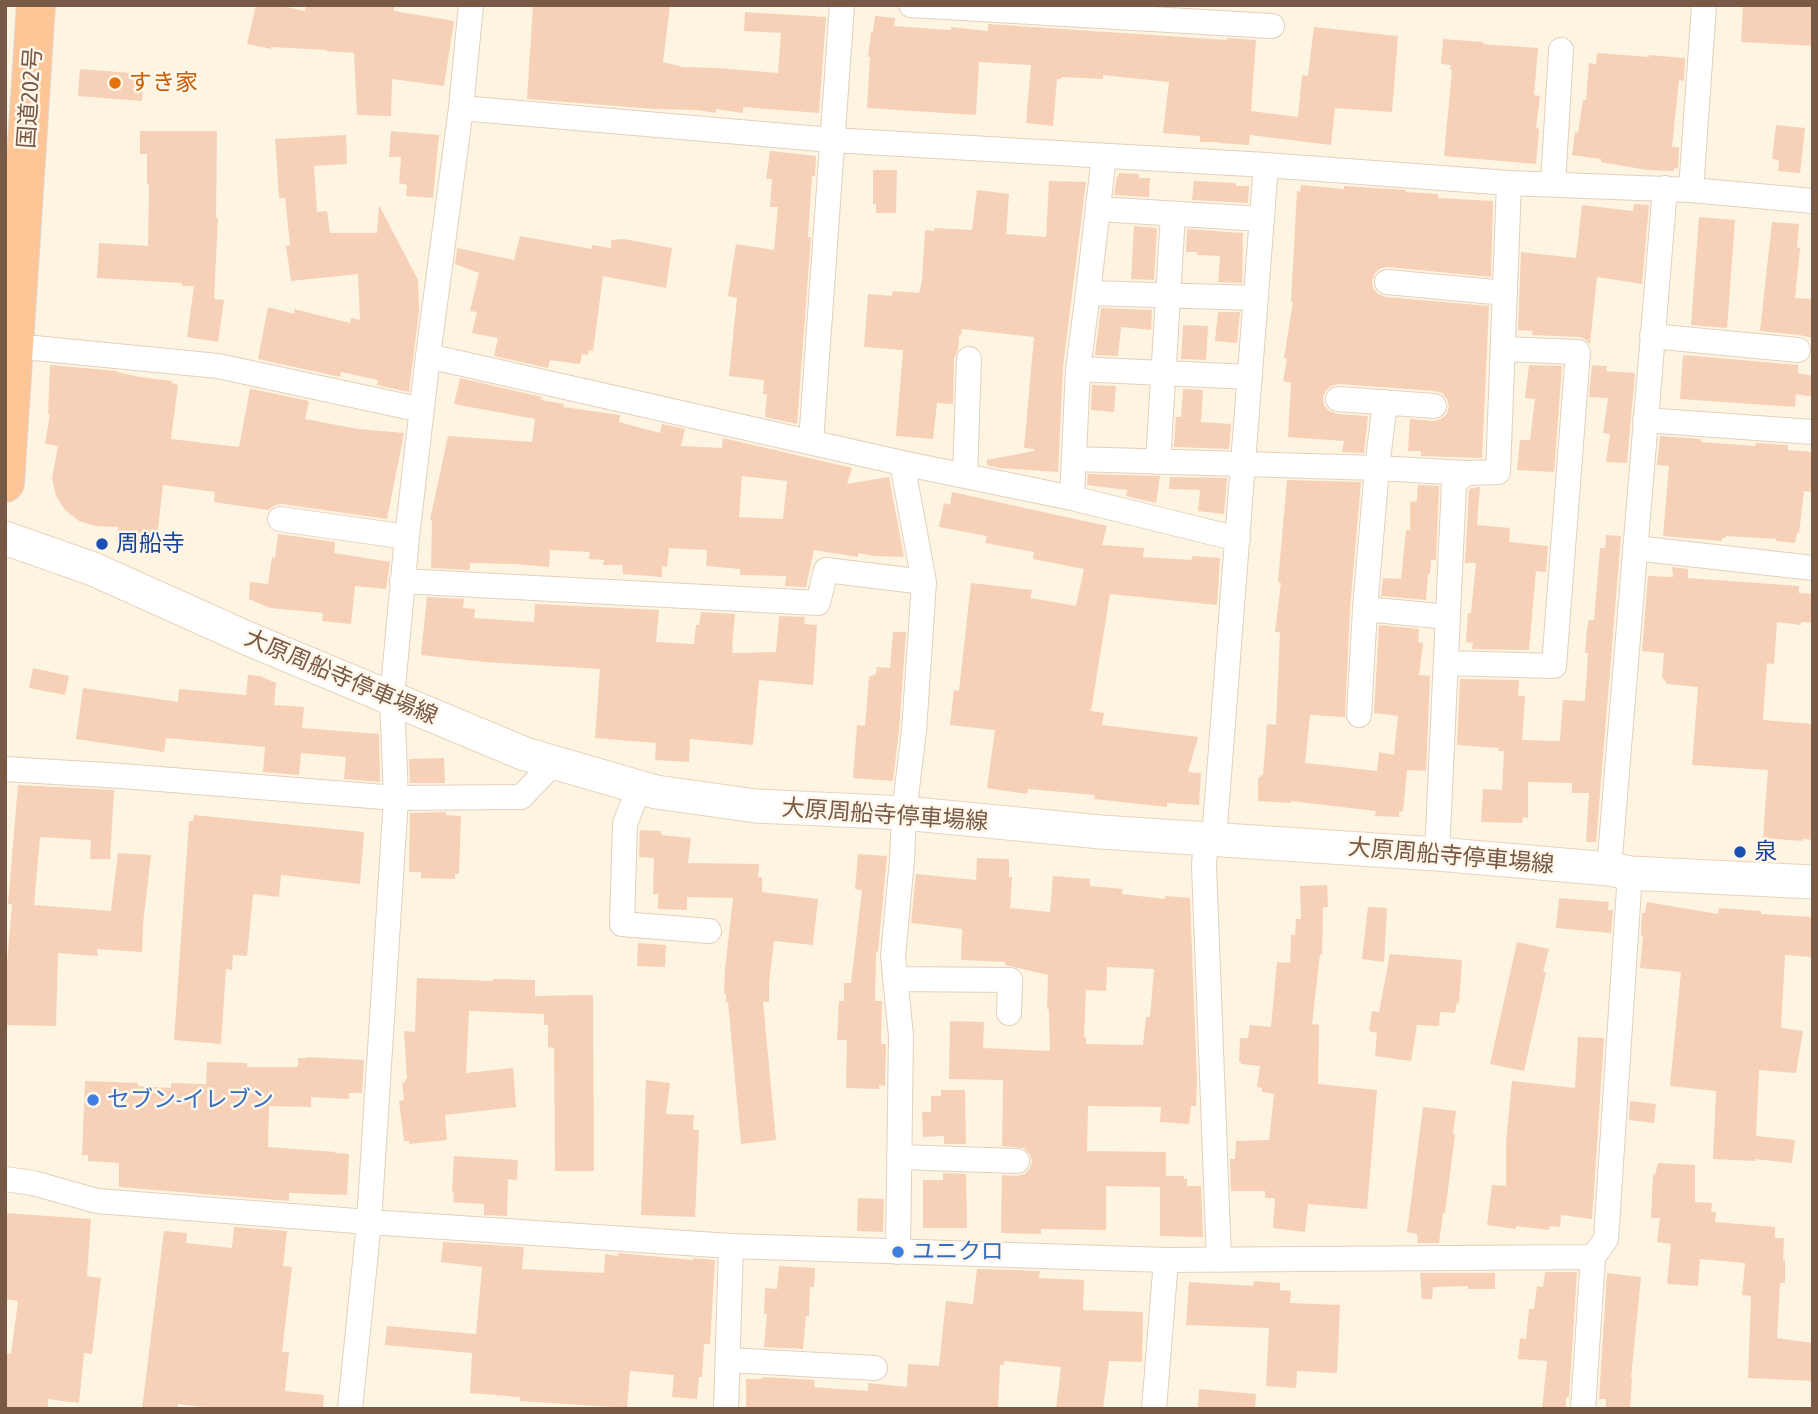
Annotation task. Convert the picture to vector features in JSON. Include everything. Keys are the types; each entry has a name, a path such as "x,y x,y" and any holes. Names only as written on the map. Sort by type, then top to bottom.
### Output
{"highway":[{"name":"国道202号","path":"5,484 36,5"}],"main road":[{"name":"大原周船寺停車場線","path":"5,538 93,569 249,639 525,754 656,792 756,806 904,813 1101,832 1437,854 1620,871 1813,882"}],"street":[{"path":"350,1409 369,1222 396,798 392,698 402,581 461,108 471,5"},
{"path":"811,442 842,5"},
{"path":"911,5 1272,26"},
{"path":"1691,190 1704,5"},
{"path":"1553,184 1561,50"},
{"path":"461,108 832,140 1266,165 1509,183 1665,188 1813,201"},
{"path":"1072,498 1078,369 1104,156"},
{"path":"1219,1260 1204,865 1210,839 1238,539 1266,165"},
{"path":"1074,460 1498,472 1509,183"},
{"path":"1583,1409 1593,1257 1606,1239 1635,548 1665,188"},
{"path":"1098,209 1262,219"},
{"path":"1158,462 1173,214"},
{"path":"1387,282 1505,293"},
{"path":"1088,293 1256,298"},
{"path":"1653,336 1798,350"},
{"path":"14,346 218,366 422,410"},
{"path":"1446,663 1554,666 1578,352 1503,349"},
{"path":"428,356 902,463 1072,498 1238,539"},
{"path":"965,476 969,359"},
{"path":"1078,369 1250,376"},
{"path":"1338,399 1434,406"},
{"path":"1359,715 1364,609 1385,402"},
{"path":"1645,420 1813,432"},
{"path":"898,1252 901,1036 893,956 904,813 914,731 924,582 902,463"},
{"path":"1437,854 1454,484 1466,473"},
{"path":"280,519 407,537"},
{"path":"1635,548 1813,568"},
{"path":"402,581 818,603 826,570 924,582"},
{"path":"1364,609 1448,617"},
{"path":"5,769 396,798 521,797 554,763"},
{"path":"639,787 625,824 622,925 709,931"},
{"path":"895,979 1010,980 1009,1013"},
{"path":"899,1157 1017,1161"},
{"path":"5,1179 33,1183 97,1200 369,1222 731,1246 1166,1260 1593,1257"},
{"path":"726,1409 731,1246"},
{"path":"1154,1409 1166,1260"},
{"path":"728,1360 875,1368"}],"building":[{"path":"256,5 278,5 305,11 306,5 394,5 394,11 454,21 444,86 392,79 391,116 357,115 354,53 271,49 247,44"},
{"path":"533,5 670,5 663,62 683,67 778,73 781,33 744,31 745,12 826,17 819,113 743,107 743,113 716,109 716,113 527,99"},
{"path":"1743,5 1813,5 1813,46 1741,42"},
{"path":"875,16 895,18 894,26 951,30 951,27 988,31 988,24 1256,40 1251,111 1298,117 1302,75 1308,76 1314,27 1398,36 1392,112 1335,108 1331,145 1250,135 1249,145 1200,142 1200,136 1163,133 1169,82 1103,75 1103,79 1057,79 1053,126 1026,123 1031,65 979,62 976,115 867,108 868,57"},
{"path":"1443,39 1538,48 1534,95 1540,96 1536,128 1539,129 1536,164 1444,156 1452,70 1451,65 1441,64"},
{"path":"1597,53 1685,58 1684,81 1679,80 1672,147 1679,147 1678,168 1674,168 1674,171 1647,170 1572,155 1583,100 1586,100 1589,63 1596,64"},
{"name":"すき家","path":"80,69 144,74 142,101 78,96"},
{"path":"1776,125 1805,128 1800,173 1778,171 1779,160 1772,159"},
{"path":"140,131 217,131 218,218 214,299 224,300 218,342 187,337 194,286 97,278 99,243 148,246 147,154 140,154"},
{"path":"391,131 439,135 433,198 406,196 407,185 399,183 401,157 389,157"},
{"path":"346,135 347,164 314,166 317,212 327,211 330,233 377,233 379,205 418,280 419,311 409,392 377,385 378,380 341,372 340,377 258,359 268,307 295,314 294,309 350,323 351,318 360,320 358,274 291,281 286,246 290,245 285,198 279,198 275,139"},
{"path":"770,151 816,156 815,176 812,176 808,237 811,237 797,424 765,417 767,394 763,394 764,380 729,376 737,298 728,296 736,244 774,250 778,207 770,207 772,179 766,179"},
{"path":"873,170 897,170 896,213 876,213 876,204 873,204"},
{"path":"1119,173 1139,174 1139,178 1150,178 1149,197 1114,195"},
{"path":"1049,181 1086,182 1063,367 1058,472 987,465 987,460 1034,451 1024,448 1034,337 962,329 954,358 953,404 937,403 933,439 896,436 903,350 864,347 868,294 892,296 893,291 919,293 925,230 972,230 977,190 1009,194 1006,234 1046,237"},
{"path":"1194,181 1249,186 1248,203 1192,200"},
{"path":"1301,185 1406,190 1438,194 1438,198 1493,201 1491,277 1388,267 1375,273 1372,281 1378,294 1386,297 1489,306 1482,458 1421,456 1421,451 1408,451 1410,419 1434,421 1447,414 1447,399 1442,393 1435,391 1339,384 1326,390 1324,405 1329,411 1368,416 1364,453 1342,452 1344,441 1288,437 1291,383 1283,381 1287,359 1284,358 1293,302 1297,191 1300,192"},
{"path":"1634,204 1649,205 1642,284 1597,277 1590,344 1579,337 1532,335 1533,331 1518,330 1521,252 1576,258 1582,205 1633,211"},
{"path":"1699,217 1735,220 1727,328 1691,325"},
{"path":"1772,222 1799,224 1797,248 1800,248 1795,298 1813,299 1813,338 1760,331"},
{"path":"1134,226 1157,228 1154,280 1131,279"},
{"path":"1187,229 1243,233 1242,283 1218,282 1220,256 1186,252"},
{"path":"520,236 592,249 592,245 611,248 611,240 624,239 672,248 666,288 603,276 593,351 589,350 588,355 582,354 580,364 550,360 548,368 494,356 498,338 472,333 477,312 470,311 479,273 455,264 457,248 514,260"},
{"path":"1101,308 1152,310 1151,330 1121,327 1118,356 1095,355"},
{"path":"1218,312 1240,312 1237,343 1215,341"},
{"path":"1183,325 1208,326 1206,360 1181,359"},
{"path":"1683,355 1798,365 1798,373 1813,376 1813,397 1796,394 1795,407 1680,399"},
{"path":"50,365 117,371 172,381 178,385 171,439 239,447 250,389 309,401 305,419 358,429 404,433 387,519 282,504 268,510 214,502 215,492 163,485 156,546 116,542 118,527 96,526 79,521 65,510 56,496 52,478 58,446 45,444 50,414"},
{"path":"1529,365 1562,366 1554,472 1517,470 1520,440 1530,440 1535,399 1525,398"},
{"path":"1592,365 1607,366 1606,371 1635,373 1627,463 1606,462 1610,434 1603,433 1608,398 1589,397"},
{"path":"460,378 542,397 541,400 564,404 563,407 620,415 619,422 660,433 662,424 685,429 681,446 722,448 723,438 852,468 847,484 889,477 904,557 858,553 858,557 814,550 806,587 785,586 786,576 740,575 740,569 706,566 707,550 669,548 667,567 662,566 662,577 623,574 622,565 603,565 604,560 589,559 590,552 550,550 549,567 470,563 468,570 431,568 430,520 448,436 532,442 535,419 454,404","holes":["742,476 787,481 783,519 739,517"]},
{"path":"1092,385 1116,386 1114,412 1091,410"},
{"path":"1183,389 1203,390 1201,422 1231,424 1229,449 1174,447 1176,417 1181,417"},
{"path":"1660,436 1755,446 1756,443 1788,445 1788,450 1813,452 1813,492 1804,491 1799,533 1795,543 1726,536 1722,541 1663,536 1669,466 1657,465"},
{"path":"1088,474 1160,476 1156,503 1126,496 1127,490 1087,485"},
{"path":"1170,477 1227,478 1224,514 1198,511 1200,490 1169,489"},
{"path":"1287,480 1361,482 1350,608 1345,717 1310,715 1305,763 1377,771 1379,752 1394,755 1398,716 1374,713 1379,625 1419,629 1418,642 1423,643 1419,675 1430,676 1426,771 1407,770 1403,811 1399,812 1399,817 1375,816 1376,811 1291,801 1258,801 1258,778 1263,775 1267,724 1276,725 1280,632 1275,632 1281,583 1278,582"},
{"path":"1418,485 1439,486 1436,560 1431,560 1426,600 1381,596 1383,578 1401,579 1406,530 1410,530 1410,502 1417,501"},
{"path":"1480,487 1477,525 1510,528 1509,542 1548,546 1546,572 1536,571 1529,650 1472,649 1473,643 1466,642 1476,563 1465,563 1469,490"},
{"path":"952,492 1107,526 1102,545 1144,548 1143,557 1192,560 1192,556 1220,558 1217,605 1110,594 1091,711 1104,713 1102,725 1198,737 1188,772 1201,773 1199,805 1167,803 1167,807 1094,799 1095,795 1028,789 1027,794 987,788 995,730 950,725 954,690 959,691 971,583 1032,590 1030,598 1076,606 1084,569 1033,559 1034,552 985,543 987,536 939,527 944,503 950,505"},
{"path":"278,534 335,542 334,553 390,562 386,589 355,586 351,624 322,621 323,613 270,608 249,599 250,582 268,584"},
{"path":"1606,535 1621,536 1596,842 1586,842 1589,793 1572,793 1572,783 1528,782 1528,818 1523,817 1522,823 1481,822 1483,789 1502,790 1504,751 1498,751 1499,748 1457,745 1460,679 1519,680 1518,696 1525,696 1522,740 1560,741 1563,700 1585,701 1587,629 1589,620 1594,620 1600,548 1605,548"},
{"path":"1672,567 1688,569 1688,578 1799,586 1799,593 1813,594 1813,623 1801,622 1801,625 1777,622 1774,664 1767,663 1763,720 1813,724 1813,840 1763,838 1768,770 1692,765 1698,687 1667,684 1662,677 1664,653 1642,651 1648,576 1673,577"},
{"path":"427,597 464,599 463,608 475,609 474,618 534,622 535,604 659,610 656,642 694,644 696,625 699,625 701,612 735,614 732,653 776,652 779,617 805,617 804,624 817,625 813,685 759,680 753,745 690,739 689,762 655,760 656,743 595,738 600,669 421,655"},
{"path":"893,632 906,632 893,781 853,778 857,725 865,726 869,677 876,674 877,667 890,668"},
{"path":"33,668 69,676 65,695 29,688"},
{"path":"248,675 260,676 276,683 274,705 304,707 302,728 379,734 380,782 344,779 346,757 301,753 299,775 263,772 265,747 166,738 164,752 76,739 83,688 178,702 179,689 246,695"},
{"path":"444,758 445,783 410,783 409,759"},
{"path":"18,785 114,790 110,859 90,859 91,840 40,837 34,905 111,911 118,853 151,855 142,952 97,949 98,956 58,953 56,1026 5,1025 5,987 12,904 8,904"},
{"path":"446,812 446,815 461,816 459,874 455,874 455,879 421,878 421,872 409,872 410,813"},
{"path":"194,815 364,832 360,884 281,875 279,897 253,894 247,956 233,955 232,970 226,969 221,1044 174,1040 189,821 193,821"},
{"path":"640,830 661,831 661,835 691,838 688,863 759,864 758,877 762,877 762,892 818,899 813,945 774,941 769,1002 763,1002 776,1140 741,1144 728,1002 724,994 733,898 687,897 687,910 658,909 658,894 653,894 654,858 639,857"},
{"path":"858,854 887,856 876,952 875,1001 882,1001 881,1044 886,1044 885,1086 879,1085 879,1089 846,1088 847,1040 837,1040 839,1001 844,1001 844,983 851,983 862,890 855,889"},
{"path":"977,858 1009,859 1009,877 1012,877 1010,908 1050,912 1053,876 1090,879 1090,886 1123,889 1122,894 1165,899 1165,896 1190,898 1197,1083 1196,1106 1191,1106 1189,1124 1160,1122 1161,1107 1088,1106 1087,1151 1166,1152 1166,1176 1184,1176 1187,1186 1201,1186 1203,1237 1160,1236 1160,1187 1106,1186 1106,1230 1041,1229 1041,1234 1001,1233 1002,1175 1025,1174 1032,1161 1024,1148 1002,1146 1003,1080 949,1079 950,1021 984,1022 983,1048 1050,1051 1048,975 1005,965 1005,962 961,960 962,929 911,923 916,874 976,880","holes":["1107,967 1154,969 1150,1017 1146,1017 1143,1045 1086,1044 1086,990 1106,991"]},
{"path":"1327,885 1328,907 1323,907 1322,955 1320,954 1312,1024 1319,1025 1318,1084 1377,1090 1367,1209 1308,1204 1305,1232 1273,1228 1275,1198 1265,1198 1265,1191 1231,1191 1230,1159 1235,1159 1236,1141 1269,1140 1274,1094 1262,1092 1262,1088 1257,1087 1260,1066 1239,1062 1240,1038 1248,1038 1250,1025 1271,1027 1277,962 1290,963 1291,935 1295,935 1296,919 1301,919 1300,886"},
{"path":"1559,898 1609,902 1608,910 1613,910 1611,933 1556,928"},
{"path":"1647,902 1718,914 1719,908 1813,917 1813,957 1785,955 1781,1028 1803,1031 1796,1073 1759,1070 1756,1136 1795,1140 1792,1163 1755,1159 1713,1159 1716,1091 1670,1086 1681,972 1640,968 1642,913 1645,913"},
{"path":"1368,907 1387,908 1384,962 1362,959"},
{"path":"1517,942 1549,949 1524,1071 1490,1064"},
{"path":"638,943 666,945 665,967 637,966"},
{"path":"1390,954 1462,960 1459,1003 1455,1013 1440,1012 1439,1026 1417,1025 1411,1061 1375,1056 1377,1033 1369,1031 1372,1011 1379,1012"},
{"path":"417,978 535,980 535,996 593,995 594,1171 555,1171 554,1048 548,1047 548,1025 544,1025 544,1014 469,1011 466,1073 513,1068 516,1107 445,1115 447,1140 409,1144 409,1141 404,1141 399,1101 404,1100 402,1083 407,1079 404,1031 415,1032"},
{"path":"1578,1037 1604,1038 1592,1219 1561,1215 1560,1227 1550,1226 1549,1230 1487,1225 1492,1185 1506,1186 1506,1142 1512,1081 1575,1088"},
{"path":"298,1058 364,1060 362,1093 349,1093 349,1099 311,1097 311,1107 269,1106 268,1147 349,1154 347,1195 289,1193 289,1201 119,1187 119,1163 88,1161 88,1155 82,1155 85,1081 138,1083 138,1086 171,1088 171,1083 206,1084 207,1062 247,1063 247,1067 298,1067"},
{"path":"646,1080 670,1083 666,1114 694,1115 693,1130 699,1130 695,1217 641,1215"},
{"path":"941,1090 965,1090 966,1144 944,1144 944,1136 923,1137 922,1112 931,1112 931,1096 941,1096"},
{"path":"1630,1101 1656,1104 1654,1123 1629,1120"},
{"path":"1423,1107 1456,1111 1445,1213 1439,1243 1418,1243 1417,1234 1407,1232"},
{"path":"454,1156 518,1160 517,1180 508,1179 507,1216 484,1215 484,1204 453,1202"},
{"path":"1658,1163 1695,1165 1695,1202 1712,1203 1711,1212 1716,1212 1715,1222 1775,1227 1775,1238 1784,1238 1785,1283 1780,1283 1777,1338 1813,1343 1813,1381 1748,1378 1751,1296 1742,1295 1745,1263 1700,1259 1698,1286 1667,1284 1671,1244 1657,1242 1660,1218 1651,1218 1653,1174 1655,1175"},
{"path":"943,1173 966,1174 967,1228 923,1228 923,1180 943,1180"},
{"path":"858,1198 884,1199 883,1232 857,1231"},
{"path":"5,1213 91,1219 87,1276 101,1278 92,1354 84,1353 79,1403 48,1399 48,1409 5,1409 5,1353 11,1354 18,1301 5,1299"},
{"path":"234,1227 287,1231 283,1266 292,1267 282,1352 289,1352 285,1391 324,1395 323,1409 221,1409 178,1404 177,1409 142,1409 164,1231 187,1233 186,1243 232,1248"},
{"path":"443,1242 524,1247 522,1269 604,1273 605,1254 618,1256 618,1253 715,1260 710,1344 704,1344 702,1377 699,1377 697,1399 672,1397 674,1375 630,1371 627,1408 520,1401 520,1397 470,1393 472,1353 385,1345 387,1326 476,1334 482,1267 441,1262"},
{"path":"779,1266 815,1268 814,1287 810,1287 809,1316 806,1316 803,1349 764,1347 767,1314 764,1314 765,1288 777,1289"},
{"path":"977,1269 1040,1271 1039,1278 1084,1280 1083,1310 1143,1312 1142,1362 1109,1361 1103,1409 1056,1409 1061,1367 1004,1361 1004,1365 1000,1365 998,1409 746,1409 746,1379 762,1377 815,1380 814,1387 868,1391 868,1383 907,1387 908,1364 939,1366 946,1301 973,1304"},
{"path":"1545,1272 1577,1272 1566,1409 1542,1409 1547,1361 1518,1359 1520,1338 1526,1339 1529,1309 1534,1309 1537,1286 1543,1287"},
{"path":"1420,1273 1495,1273 1495,1289 1468,1289 1468,1286 1433,1287 1432,1299 1422,1299"},
{"path":"1607,1273 1641,1277 1630,1409 1606,1409 1606,1399 1599,1399"},
{"path":"1254,1281 1280,1283 1280,1290 1291,1291 1290,1303 1340,1305 1337,1373 1297,1371 1296,1388 1266,1386 1269,1328 1186,1325 1189,1282 1253,1286"},
{"path":"1199,1389 1256,1394 1255,1409 1198,1409"}],"place":[{"name":"すき家","path":"115,83"},
{"name":"周船寺","path":"102,544"},
{"name":"泉","path":"1740,852"},
{"name":"セブン-イレブン","path":"93,1100"},
{"name":"ユニクロ","path":"898,1252"}]}
